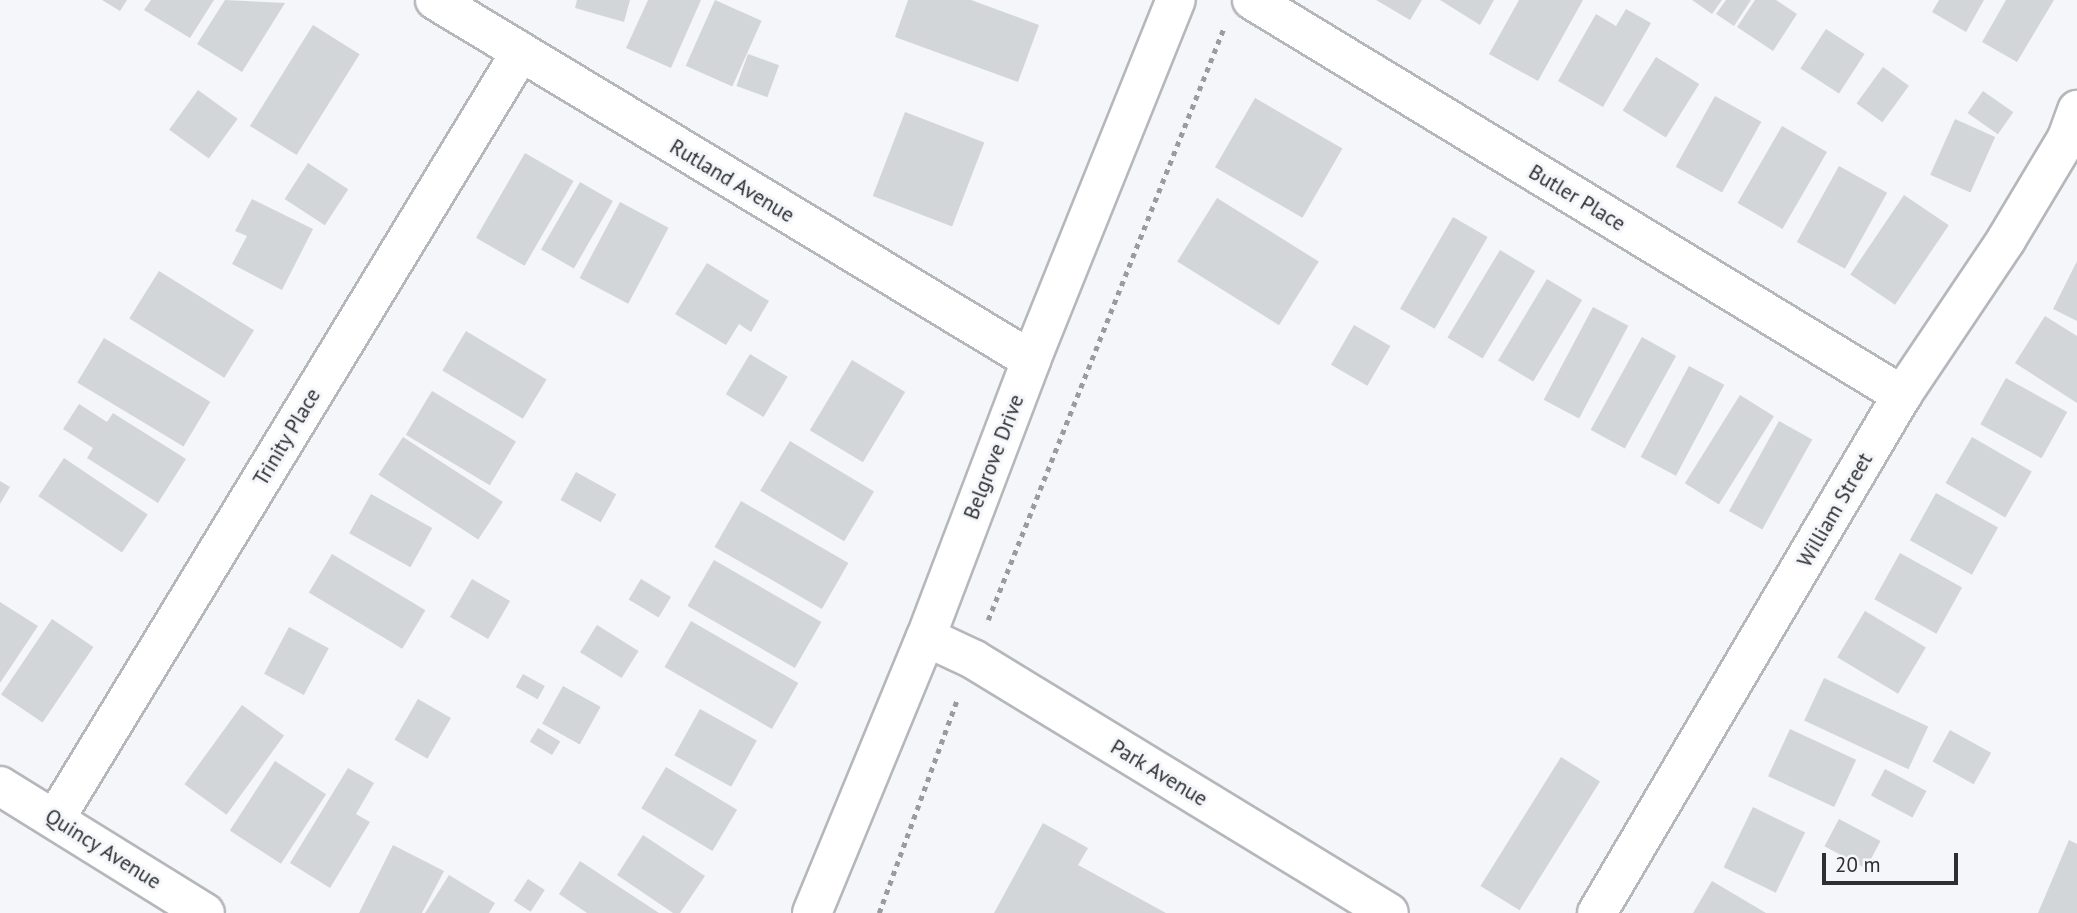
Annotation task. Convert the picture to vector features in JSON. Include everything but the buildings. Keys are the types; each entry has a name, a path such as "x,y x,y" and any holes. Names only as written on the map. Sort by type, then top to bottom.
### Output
{"street":[{"name":"Rutland Avenue","path":"435,0 519,55 1031,360"},
{"name":"Belgrove Drive","path":"812,913 926,637 1031,360 1176,0"},
{"name":"Butler Place","path":"1252,0 1902,395"},
{"name":"Trinity Place","path":"55,819 519,55"},
{"name":"William Street","path":"1597,913 1902,395 2006,240 2067,138 2077,110"},
{"name":"Park Avenue","path":"926,637 973,659 1389,913"},
{"name":"Quincy Avenue","path":"0,786 205,913"}],"path":[{"path":"879,913 973,659 1224,26"}]}
